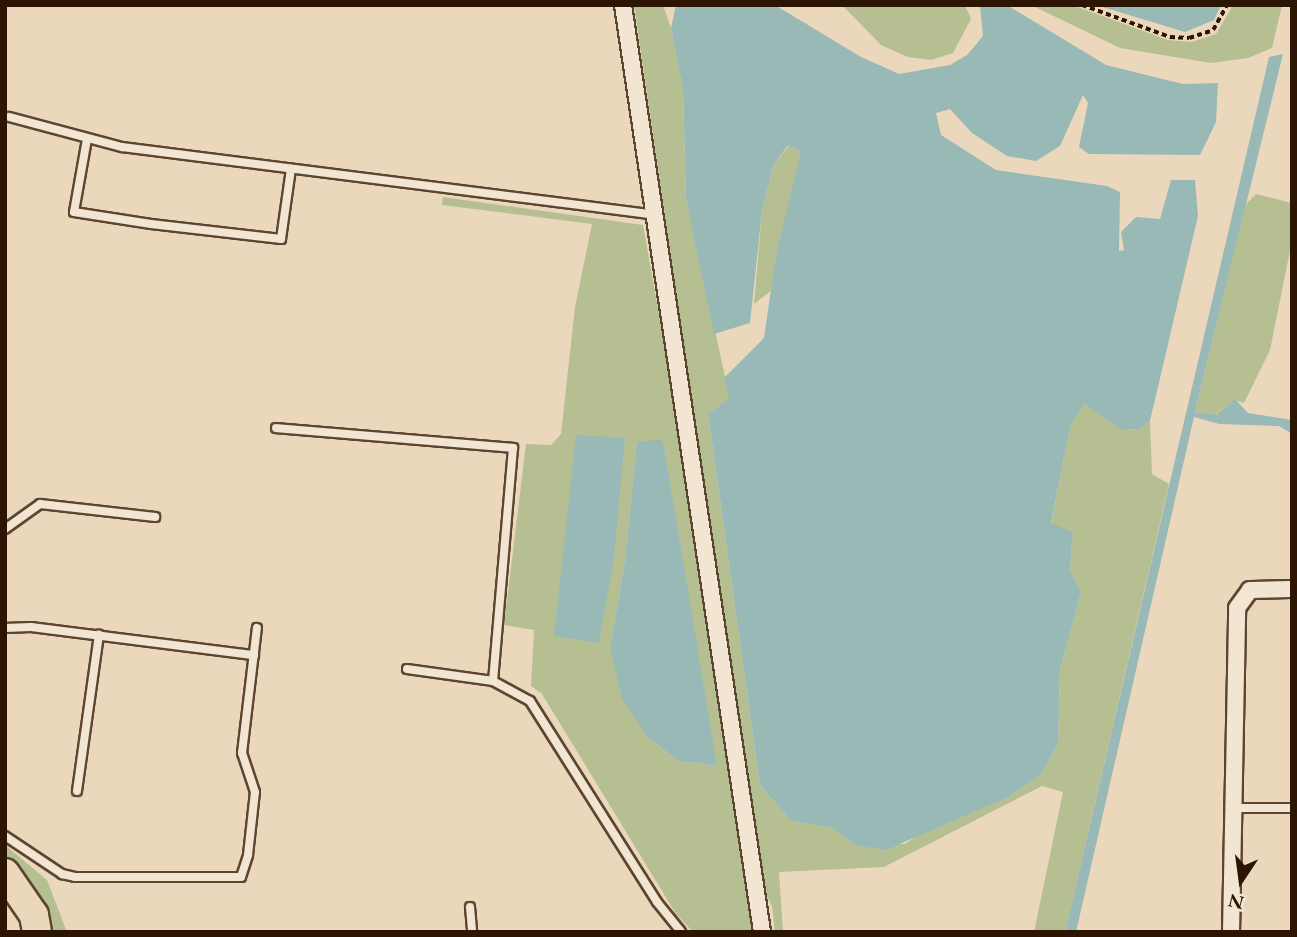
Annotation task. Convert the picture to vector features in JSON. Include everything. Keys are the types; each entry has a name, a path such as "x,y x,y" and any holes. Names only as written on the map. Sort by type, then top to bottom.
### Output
{"highway":[{"path":"5,873 34,915 37,932"}],"street":[{"path":"624,5 762,932"},
{"path":"1231,932 1237,608 1250,590 1292,589"}],"lane":[{"path":"9,117 87,139 291,169 657,215"},
{"path":"87,139 74,212 151,224 281,239 291,169"},
{"path":"276,428 513,448 493,681"},
{"path":"5,530 40,504 155,517"},
{"path":"5,628 99,635 254,655"},
{"path":"5,836 62,874 75,877 241,877 248,855 255,792 242,753 257,628"},
{"path":"77,791 99,635"},
{"path":"407,669 493,681 530,701 542,715 657,902 681,932"},
{"path":"1232,808 1292,808"},
{"path":"470,906 472,932"}],"path":[{"path":"1083,5 1170,37 1189,38 1213,30 1227,5"}],"green space":[{"path":"634,5 663,5 671,28 683,91 686,199 730,399 708,414 760,785 791,821 833,828 854,845 905,844 927,829 1010,796 1042,773 1058,744 1060,671 1081,592 1070,570 1073,532 1051,524 1071,424 1084,404 1122,430 1139,429 1150,421 1152,474 1169,484 1065,932 1034,932 1063,792 1042,786 884,867 779,872 783,932 775,932 772,906 764,891"},
{"path":"842,5 965,5 971,19 953,53 931,60 908,57 881,45"},
{"path":"1031,5 1072,5 1168,40 1191,42 1216,34 1233,5 1282,5 1272,48 1248,58 1211,63 1120,48"},
{"path":"789,145 801,152 797,185 776,255 773,289 754,304 762,211 773,166"},
{"path":"1256,194 1292,203 1292,241 1270,350 1244,403 1235,400 1215,415 1195,412 1246,204"},
{"path":"443,197 643,225 679,427 753,932 693,932 676,914 542,694 531,686 534,630 504,625 526,444 551,445 561,434 575,307 592,224 442,205","holes":["663,439 716,766 679,761 648,738 610,648 625,560 637,443"]},
{"path":"5,845 47,880 67,932 44,932 5,864"}],"water":[{"path":"676,5 775,5 861,57 899,74 950,65 967,55 983,36 980,5 1007,5 1106,65 1183,84 1218,83 1216,122 1200,155 1089,154 1079,147 1088,103 1083,95 1060,146 1036,161 1007,156 972,133 950,109 936,113 941,135 996,170 1107,186 1120,192 1119,251 1124,250 1121,232 1136,217 1160,219 1171,180 1195,180 1198,216 1150,421 1139,429 1122,430 1084,404 1071,424 1051,523 1073,532 1070,570 1081,592 1060,671 1058,744 1042,773 1010,796 886,850 854,845 833,828 791,821 760,785 708,414 729,399 724,378 764,338 776,255 801,152 788,145 773,166 762,211 750,323 714,334 686,199 683,91 671,28"},
{"path":"1096,5 1221,5 1214,20 1185,32"},
{"path":"1283,54 1195,412 1216,415 1235,399 1248,413 1292,420 1292,434 1279,426 1219,424 1194,417 1076,932 1065,932 1269,57"},
{"path":"576,435 625,438 614,558 599,643 554,636"},
{"path":"663,439 717,766 679,761 648,738 622,698 610,648 625,560 637,442"}]}
